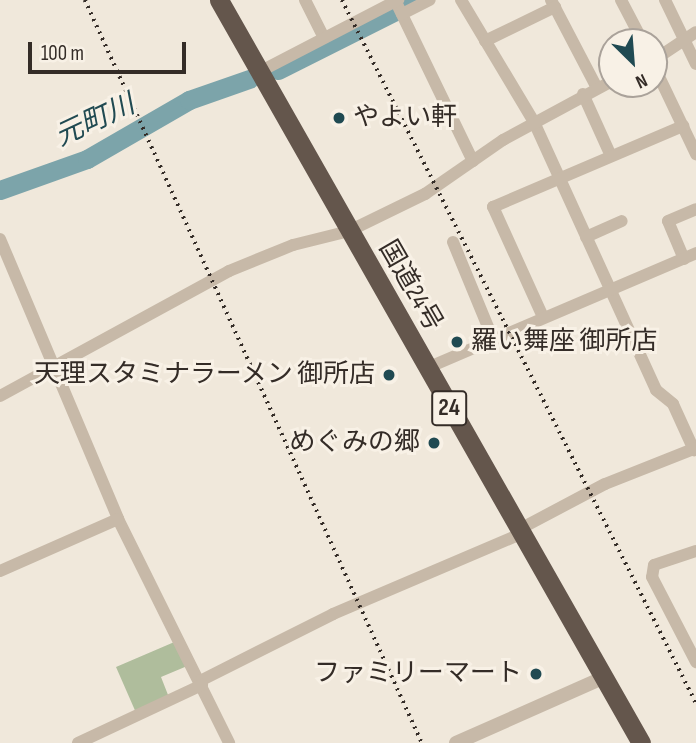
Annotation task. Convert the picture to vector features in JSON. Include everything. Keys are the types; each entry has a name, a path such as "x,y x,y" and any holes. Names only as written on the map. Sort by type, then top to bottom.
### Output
{"highway":[{"name":"国道24号","path":"219,0 641,743"}],"street":[{"path":"305,0 324,38"},
{"path":"259,72 396,0 473,160"},
{"path":"402,14 430,0"},
{"path":"78,743 333,614 519,532 605,484 695,449 673,404 656,390 534,122 461,0"},
{"path":"621,0 636,28"},
{"path":"664,0 696,64"},
{"path":"0,396 54,363 229,271 292,244 349,231 436,188 473,160 534,122 597,88 553,3 485,41"},
{"path":"668,50 696,32"},
{"path":"668,91 688,127 696,154"},
{"path":"583,94 611,156"},
{"path":"543,317 493,207 611,156 688,127"},
{"path":"684,259 668,221 696,209"},
{"path":"586,237 622,221"},
{"path":"0,239 118,519 229,743"},
{"path":"453,242 494,339"},
{"path":"427,368 543,317 612,294 696,253"},
{"path":"0,571 118,519"},
{"path":"696,551 654,565 652,577 696,662"},
{"path":"456,743 605,677"}],"green space":[{"path":"179,640 192,664 161,677 170,700 137,715 116,667"}],"waterway":[{"name":"元町川","path":"278,70 417,0"},
{"name":"元町川","path":"0,190 87,159 189,100 249,79"}],"railway":[{"path":"85,0 422,743"},
{"path":"342,0 696,703"}],"place":[{"name":"やよい軒","path":"339,118"},
{"name":"羅い舞座 御所店","path":"457,342"},
{"name":"天理スタミナラーメン 御所店","path":"389,375"},
{"name":"めぐみの郷","path":"434,443"},
{"name":"ファミリーマート","path":"536,674"}]}
